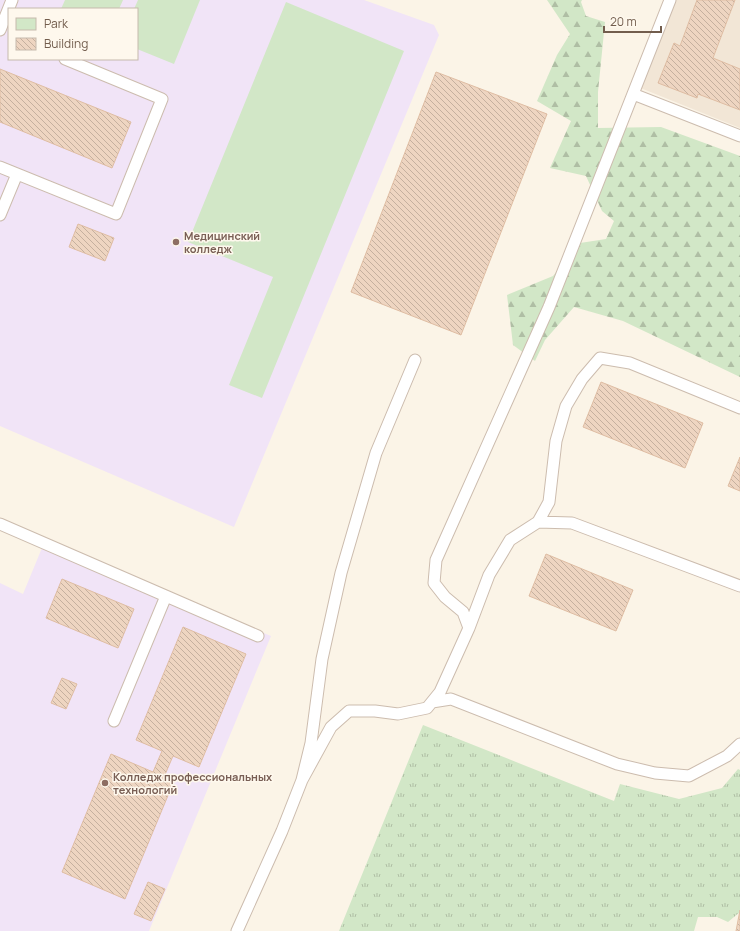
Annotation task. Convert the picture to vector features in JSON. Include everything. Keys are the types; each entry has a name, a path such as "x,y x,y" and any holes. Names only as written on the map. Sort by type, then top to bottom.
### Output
{"lane":[{"path":"469,628 463,612 445,597 434,583 436,560 549,307 670,0"},
{"path":"0,31 8,10"},
{"path":"0,167 116,214 162,99 68,60"},
{"path":"633,94 740,136"},
{"path":"0,215 17,174"},
{"path":"237,931 282,831 302,780 331,727 349,711 375,711 398,714 427,708 440,692 469,628 489,575 510,540 538,522 549,502 556,441 566,406 582,379 600,358 630,363 740,408"},
{"path":"302,780 311,743 322,659 341,574 376,453 415,360"},
{"path":"538,522 572,523 740,586"},
{"path":"0,524 258,636"},
{"path":"114,721 166,596"},
{"path":"432,702 451,699 617,764 655,773 689,776 727,756 740,744"}],"shaded area":[{"name":"Медицинский колледж","path":"0,0 364,0 434,25 439,35 234,527 0,426"},
{"path":"667,0 740,0 740,128 633,85"},
{"name":"Колледж профессиональных технологий","path":"44,543 271,636 149,931 0,931 0,583 23,594"}],"green space":[{"path":"65,0 123,0 119,8 61,8"},
{"path":"138,0 200,0 174,64 138,49 138,8 134,8"},
{"path":"547,0 582,0 581,2 586,16 605,22 598,92 598,128 661,127 740,156 740,377 623,321 574,307 545,340 535,361 513,345 507,295 553,276 580,243 606,239 614,221 602,211 586,176 550,168 571,121 537,101 557,55 570,34"},
{"path":"286,2 404,51 262,398 229,385 273,277 188,242"},
{"path":"423,725 614,801 620,784 679,799 722,788 738,769 740,770 740,912 728,922 717,917 698,917 694,931 339,931"}],"building":[{"path":"697,0 735,0 713,58 740,69 740,110 698,94 697,98 658,83 674,43 680,46"},
{"path":"0,69 131,122 112,168 0,122"},
{"path":"436,72 547,114 461,335 351,292"},
{"path":"78,224 114,238 105,261 69,247"},
{"path":"601,382 703,423 685,468 583,427"},
{"path":"740,457 740,491 728,486"},
{"path":"546,554 633,590 616,631 529,596"},
{"path":"62,579 134,609 118,648 46,618"},
{"path":"183,627 246,654 199,767 173,756 164,777 174,781 125,899 62,872 111,754 153,772 162,751 136,740"},
{"path":"62,678 77,684 66,709 51,703"},
{"path":"148,882 165,889 151,921 134,914"},
{"path":"740,910 740,931 736,931"}],"place":[{"name":"Медицинский колледж","path":"176,242"},
{"name":"Колледж профессиональных технологий","path":"105,783"}]}
